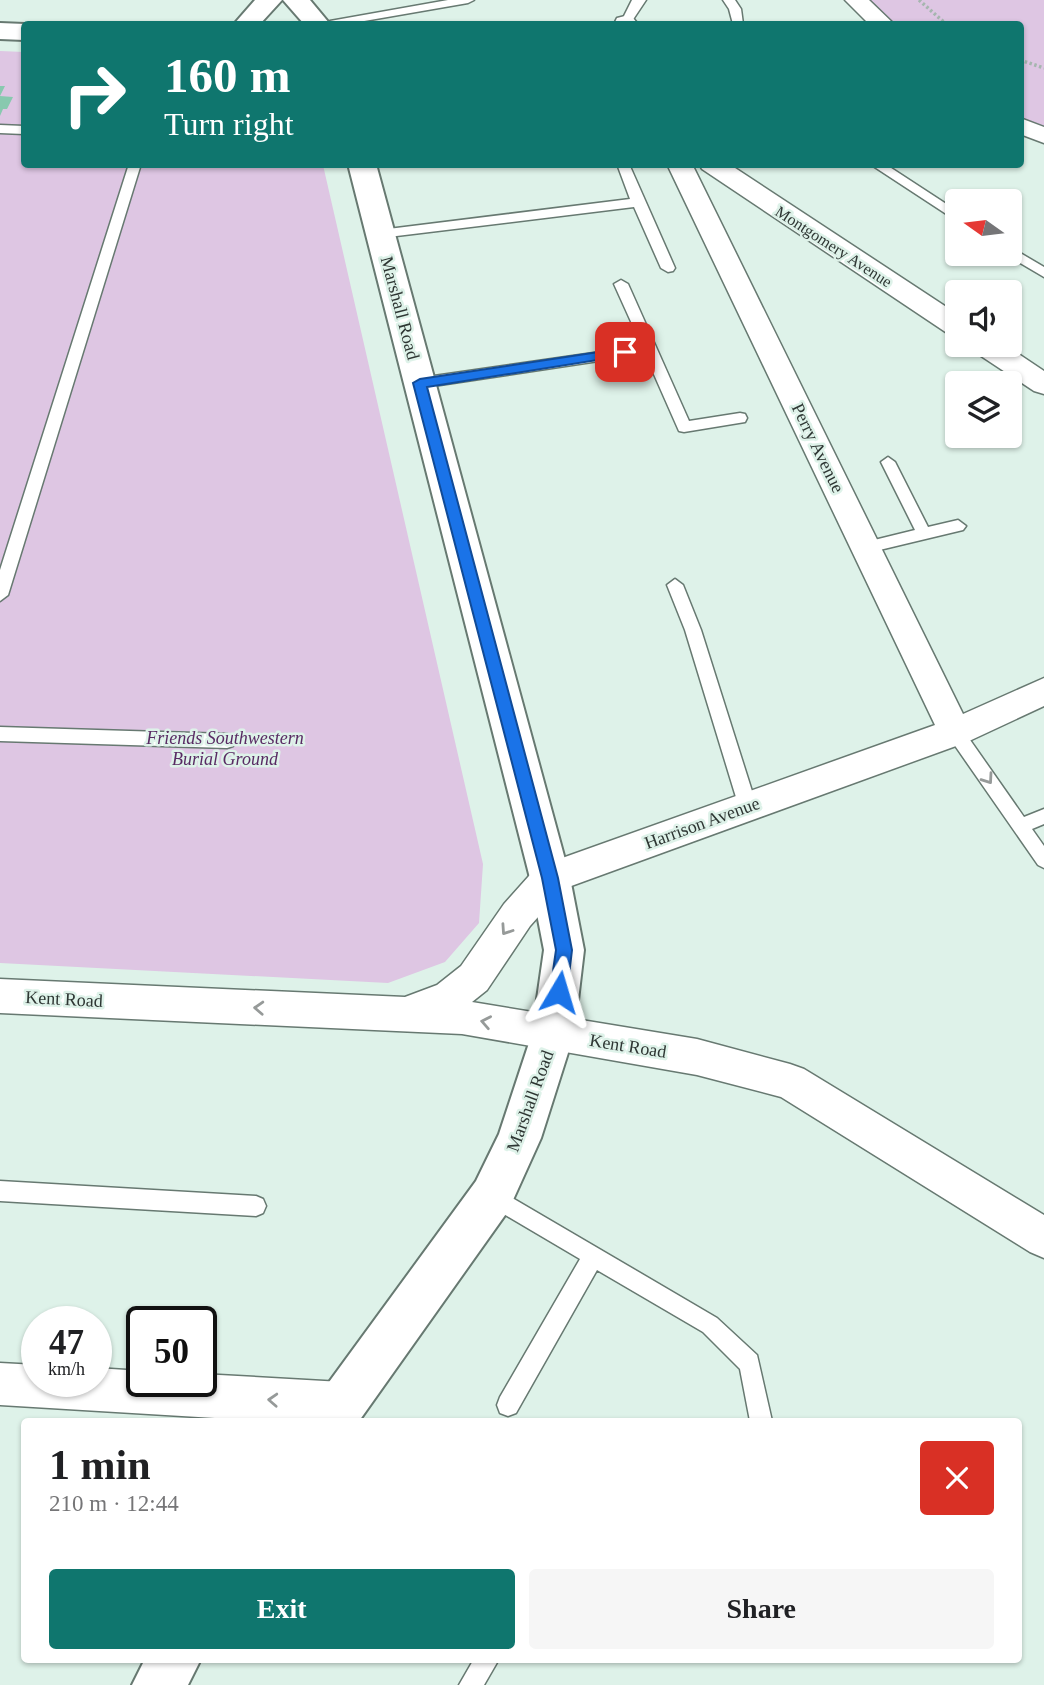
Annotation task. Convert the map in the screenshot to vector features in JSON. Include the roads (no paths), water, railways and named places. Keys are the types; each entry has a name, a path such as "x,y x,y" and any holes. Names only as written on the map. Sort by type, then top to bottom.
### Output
{"main road":[{"path":"249,21 269,0"},
{"path":"296,0 315,21"},
{"path":"319,21 324,0"},
{"path":"0,31 21,32"},
{"name":"Marshall Road","path":"345,1415 492,1196 519,1138 553,1034 564,950 550,878 363,168"},
{"path":"158,1685 172,1663"}],"street":[{"path":"856,0 879,21"},
{"path":"1024,127 1044,136"},
{"name":"Perry Avenue","path":"681,168 955,732"},
{"name":"Montgomery Avenue","path":"717,168 945,319"},
{"path":"1003,357 1044,384"},
{"name":"Harrison Avenue","path":"404,1014 450,997 474,978 517,915 550,878 955,732 1041,695"},
{"name":"Kent Road","path":"0,996 462,1017 697,1057 790,1082 1044,1238"},
{"path":"0,1384 345,1415"}],"lane":[{"path":"347,21 468,0"},
{"path":"626,21 636,1 640,0"},
{"path":"729,0 736,21"},
{"path":"0,129 21,130"},
{"path":"0,595 134,168"},
{"path":"625,168 668,268"},
{"path":"882,168 945,209"},
{"path":"380,234 638,202"},
{"path":"1022,259 1044,273"},
{"path":"621,284 684,427 740,418"},
{"path":"420,383 650,349"},
{"path":"888,462 924,534"},
{"path":"867,547 958,526"},
{"path":"675,585 693,630 748,807"},
{"path":"955,732 1044,860"},
{"path":"0,734 227,741"},
{"path":"1021,827 1044,816"},
{"path":"0,1191 256,1206"},
{"path":"492,1196 710,1325 749,1363 760,1418"},
{"path":"508,1405 594,1255"},
{"path":"471,1685 485,1663"}],"park label":[{"name":"Friends Southwestern Burial Ground","path":"225,748"}]}
